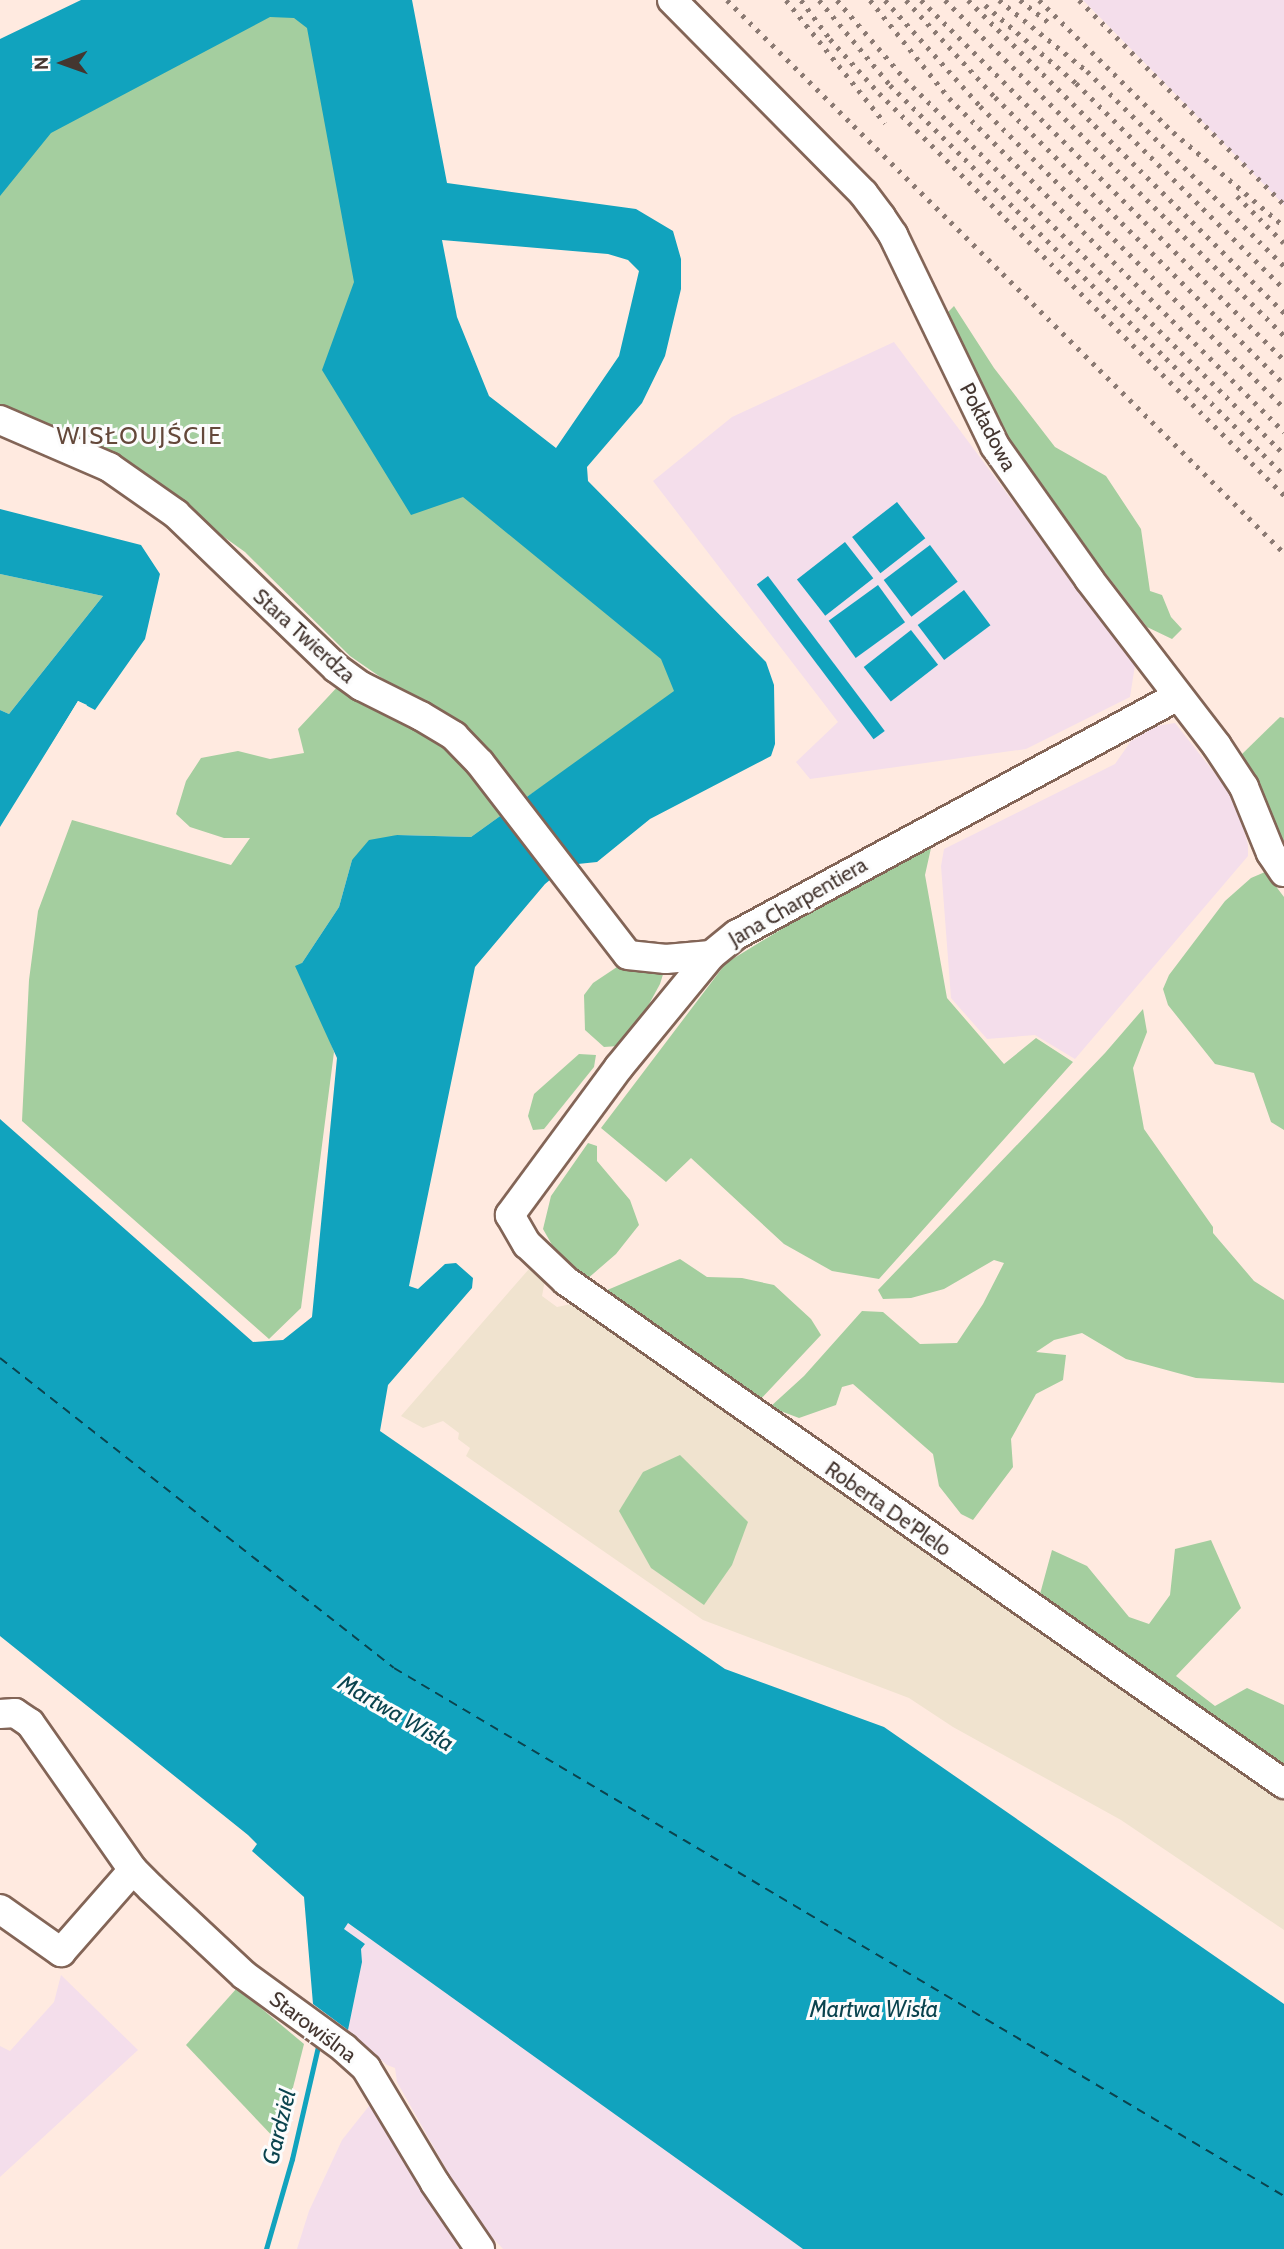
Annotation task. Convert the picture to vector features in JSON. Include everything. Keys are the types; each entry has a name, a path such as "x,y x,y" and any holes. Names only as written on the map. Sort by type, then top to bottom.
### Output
{"street":[{"name":"Pokładowa","path":"672,0 863,193 881,216 898,244 995,446 1176,697 1217,746 1244,787 1271,853 1284,872"},
{"name":"Stara Twierdza","path":"0,420 109,467 176,514 336,668 361,686 454,736 481,763 557,866 628,955 666,959 711,955"},
{"name":"Jana Charpentiera","path":"509,1214 619,1067 711,955 737,934 1176,697"},
{"name":"Roberta De'Plelo","path":"509,1214 527,1244 566,1281 1284,1784"},
{"name":"Starowiślna","path":"0,1714 15,1713 30,1723 133,1870 244,1975 366,2067 435,2183 480,2249"},
{"path":"0,1909 61,1952 133,1870"}],"shaded area":[{"path":"1083,0 1284,0 1284,205"},
{"path":"894,342 1135,665 1130,697 1026,749 810,779 796,762 838,722 653,481 732,417"},
{"path":"1175,723 1229,791 1239,811 1248,845 1248,856 1075,1059 1035,1035 987,1039 951,998 941,866 944,849 1115,764 1131,741 1156,726"},
{"path":"529,1269 545,1280 542,1296 557,1307 576,1303 1284,1802 1284,1930 1121,1820 953,1727 909,1698 703,1620 466,1456 470,1448 458,1439 459,1433 443,1421 423,1428 401,1416"},
{"path":"347,1923 803,2249 503,2249 472,2215 397,2082 395,2068 387,2065 348,2030 362,1962 361,1949 344,1929"},
{"path":"61,1975 138,2050 0,2177 0,2046 10,2051 54,2002"},
{"path":"373,2101 393,2128 459,2249 297,2249 309,2211 342,2140"}],"green space":[{"path":"225,0 352,0 414,298 697,687 519,802 457,730 350,656 245,552 133,472 0,409 0,134"},
{"path":"954,306 994,368 1055,447 1106,476 1141,529 1150,591 1162,595 1171,617 1182,629 1172,639 1147,627 1059,513 1008,438 947,313"},
{"path":"0,574 103,596 9,714 0,710"},
{"path":"341,683 459,752 506,812 471,837 397,835 352,860 339,907 302,963 334,1052 301,1308 269,1339 22,1121 29,980 38,911 72,820 231,865 250,838 224,838 190,827 176,814 186,781 201,758 238,751 270,759 304,753 298,729"},
{"path":"1280,717 1284,718 1284,845 1238,758"},
{"path":"946,829 950,838 931,848 925,875 947,998 1004,1064 1036,1038 1073,1062 879,1279 832,1271 784,1244 691,1158 666,1182 601,1128 726,963"},
{"path":"1265,872 1284,897 1284,1130 1271,1122 1254,1073 1215,1064 1168,1005 1163,989 1169,975 1225,901 1251,878"},
{"path":"620,965 666,965 660,984 648,1006 618,1046 604,1047 585,1030 584,995 593,983"},
{"path":"1143,1009 1147,1032 1133,1068 1144,1129 1213,1227 1213,1233 1254,1281 1284,1300 1284,1383 1196,1378 1126,1359 1082,1333 1054,1340 1036,1352 1066,1355 1063,1380 1036,1394 1011,1439 1013,1467 973,1520 961,1514 939,1486 933,1454 853,1384 842,1387 836,1405 799,1418 770,1407 804,1376 862,1311 883,1312 920,1344 957,1343 983,1304 1004,1263 994,1260 944,1289 911,1298 883,1299 878,1290 1105,1053"},
{"path":"579,1054 596,1055 594,1067 544,1129 533,1130 528,1116 534,1094"},
{"path":"588,1143 597,1146 597,1161 630,1200 639,1225 616,1254 586,1280 560,1259 543,1229 551,1196"},
{"path":"680,1259 707,1277 742,1278 774,1285 811,1319 821,1335 756,1404 598,1294"},
{"path":"680,1455 748,1522 732,1565 704,1605 651,1568 619,1511 643,1472"},
{"path":"1211,1540 1241,1608 1176,1676 1215,1706 1247,1688 1284,1705 1284,1769 1067,1621 1040,1594 1052,1550 1087,1566 1129,1617 1149,1624 1170,1595 1175,1549"},
{"path":"237,1988 304,2044 279,2143 186,2045"}],"water":[{"name":"Martwa Wisła","path":"81,0 412,0 447,183 636,209 673,231 681,259 681,289 665,356 642,403 587,467 588,481 766,662 774,685 775,744 771,756 650,819 597,862 568,865 545,884 475,967 409,1286 418,1289 445,1264 456,1263 473,1278 472,1288 388,1385 380,1431 725,1669 884,1727 1284,2004 1284,2249 803,2249 348,1923 344,1929 365,1944 361,1949 362,1962 348,2030 313,2004 304,1897 252,1851 257,1844 248,1835 0,1636 0,1119 253,1342 283,1340 312,1317 337,1058 295,966 302,963 339,907 352,860 369,840 397,835 471,837 674,691 661,659 463,497 411,515 322,370 354,282 307,28 294,18 270,17 51,133 0,196 0,39","holes":["442,240 608,254 628,260 639,271 619,356 556,448 489,396 457,317"]},
{"path":"897,502 925,538 880,573 852,537"},
{"path":"0,509 141,545 160,574 145,639 95,710 78,701 0,827 0,710 9,714 103,596 0,574"},
{"path":"845,542 873,578 825,616 797,580"},
{"path":"930,545 958,582 911,617 884,580"},
{"path":"768,576 885,731 874,739 757,584"},
{"path":"878,585 905,622 856,658 829,621"},
{"path":"964,590 990,625 944,660 918,625"},
{"path":"911,630 938,665 891,702 864,667"}],"pier":[{"path":"78,701 87,705 85,708 79,706 0,830"}],"waterway":[{"name":"Gardziel","path":"266,2249 292,2159 319,2042"}],"ferry route":[{"path":"0,1358 394,1668 1284,2196"}],"railway":[{"path":"727,0 1284,553"},
{"path":"786,0 885,123"},
{"path":"801,0 830,39 879,93 1284,495"},
{"path":"819,0 890,85 1284,475"},
{"path":"837,0 905,79 1284,454"},
{"path":"870,0 949,98 1284,432"},
{"path":"885,0 980,106 1284,408"},
{"path":"906,0 995,97 1284,384"},
{"path":"921,0 1284,360"},
{"path":"945,0 1284,336"},
{"path":"968,0 1284,313"},
{"path":"999,0 1087,71 1284,266"},
{"path":"1020,0 1052,25"},
{"path":"1039,0 1173,132 1284,226"},
{"path":"1079,0 1284,204"},
{"path":"985,5 1076,83 1284,289"},
{"path":"1237,196 1284,243"}],"district":[{"name":"WISŁOUJŚCIE","path":"140,436"}]}
